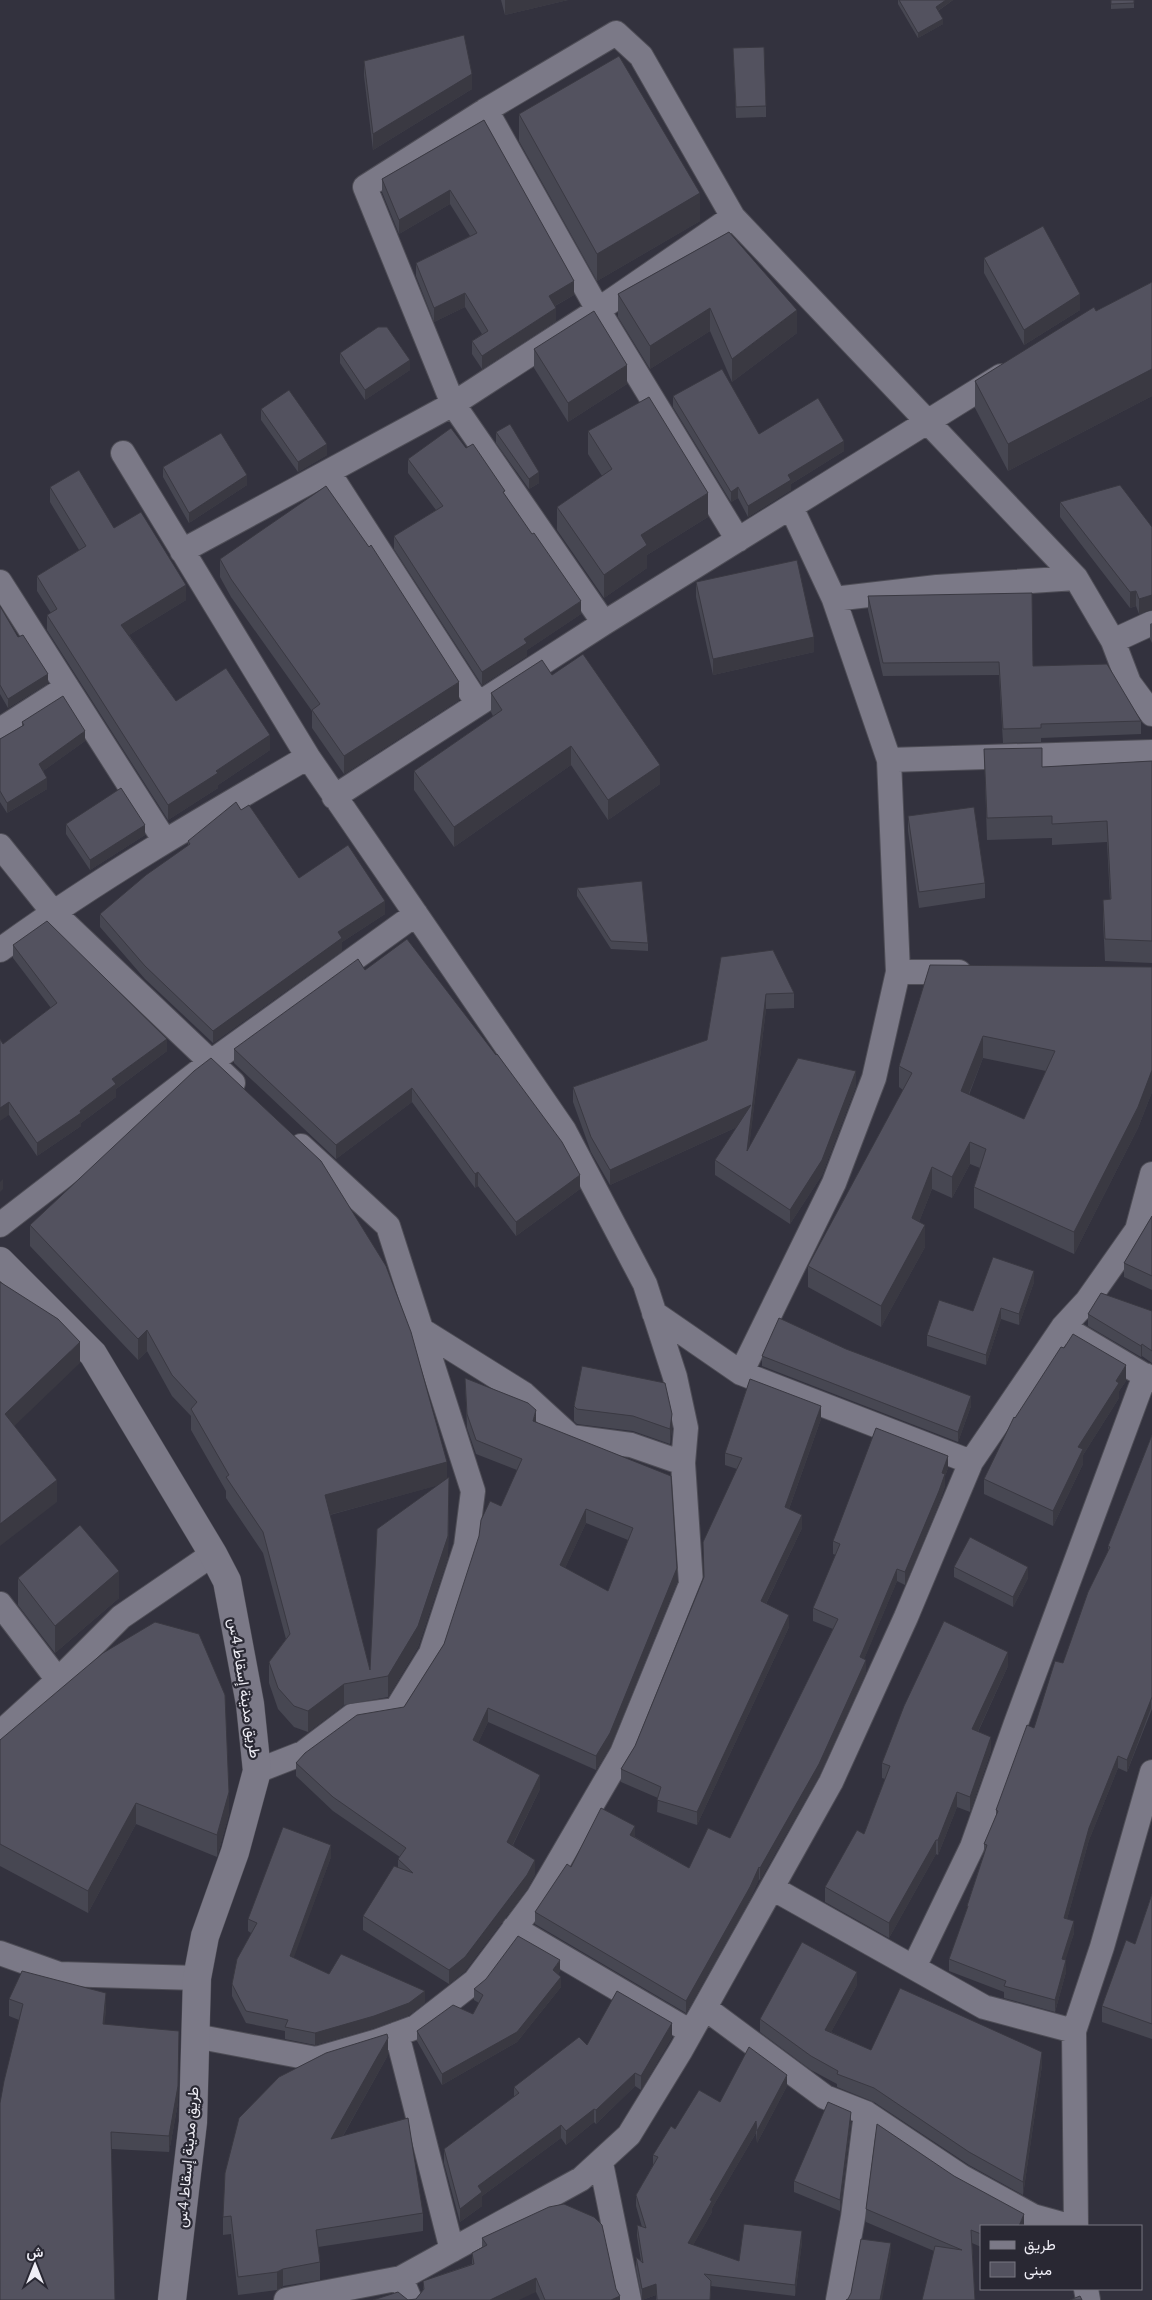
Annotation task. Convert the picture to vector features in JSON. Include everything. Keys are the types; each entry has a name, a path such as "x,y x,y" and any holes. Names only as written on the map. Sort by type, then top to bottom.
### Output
{"street":[{"path":"604,623 453,404 365,187 486,110 616,33 641,56 733,217 926,423 1076,578 1113,641 1129,683 1152,714"},
{"path":"486,110 598,310 738,540"},
{"path":"182,551 329,473 453,404 598,310 733,217"},
{"path":"334,796 604,623 1017,366"},
{"path":"123,453 308,757 564,1130 645,1284 675,1377 686,1428 683,1463 691,1584 622,1753 538,1897 475,1981 416,2027 316,2059 195,2036"},
{"path":"329,473 478,704"},
{"path":"741,1373 834,1183 874,1078 898,972 889,760 834,599 791,507"},
{"path":"834,599 937,587 1076,578"},
{"path":"0,582 165,841"},
{"path":"1113,641 1152,623"},
{"path":"0,730 67,687"},
{"path":"889,760 1152,752"},
{"path":"0,950 53,912 165,841 308,757"},
{"path":"0,846 53,912 246,1095"},
{"path":"0,1225 211,1062 416,914"},
{"path":"898,972 976,973"},
{"path":"257,1771 303,1753 352,1716 396,1710 431,1653 466,1546 473,1491 388,1226 282,1128"},
{"path":"286,2300 400,2278 581,2179 629,2135 705,2008 832,1782 906,1617 971,1462 1063,1327 1087,1301 1137,1230 1152,1174"},
{"name":"طريق مدينة إسقاط 4س","path":"0,1261 93,1354 213,1554 227,1581 250,1704 257,1771 236,1852 205,1936 197,1978 193,2122 172,2300"},
{"path":"654,1313 741,1373 971,1462"},
{"path":"914,1967 972,1847 1016,1723 1149,1378 1063,1327"},
{"path":"420,1329 524,1394 571,1436 631,1445 683,1463"},
{"path":"0,1733 58,1680 121,1617 213,1554"},
{"path":"0,1604 58,1680"},
{"path":"1076,2225 1074,2031 1102,1947 1152,1772"},
{"path":"772,1888 984,2007 1074,2031"},
{"path":"514,1928 691,2032"},
{"path":"0,1953 59,1974 197,1978"},
{"path":"705,2008 825,2098 866,2113 962,2177 1033,2216 1065,2225"},
{"path":"397,2034 452,2250"},
{"path":"838,2300 853,2217 866,2113"},
{"path":"601,2162 629,2300"},
{"path":"400,2278 410,2300"}],"building":[{"path":"899,0 946,0 936,7 943,19 918,33"},
{"path":"1111,0 1134,0 1134,3 1111,4"},
{"path":"464,35 472,74 373,134 364,61"},
{"path":"764,47 766,106 736,107 733,48"},
{"path":"619,56 700,193 597,254 519,114"},
{"path":"484,120 574,281 549,296 556,308 482,356 472,341 488,331 465,293 434,308 416,263 477,233 450,190 399,220 382,179"},
{"path":"1043,226 1080,294 1024,330 984,258"},
{"path":"729,232 797,310 732,359 710,308 650,346 618,294"},
{"path":"1152,282 1152,369 1008,444 975,381 1094,307 1096,311"},
{"path":"594,311 627,365 568,403 534,349"},
{"path":"378,327 387,327 410,360 365,390 340,353"},
{"path":"722,369 759,434 818,398 844,441 788,475 791,480 748,506 738,487 731,492 673,396"},
{"path":"289,390 327,444 298,462 261,409"},
{"path":"649,397 708,493 641,535 647,545 604,575 557,507 612,469 588,431"},
{"path":"510,424 539,472 529,479 496,432"},
{"path":"451,428 466,448 473,444 505,491 503,492 581,601 524,639 527,643 482,672 394,536 443,506 408,459"},
{"path":"221,433 247,475 189,513 163,467"},
{"path":"79,470 114,528 141,512 186,585 121,625 176,701 226,668 270,735 216,771 218,773 168,805 47,615 57,609 37,576 86,546 50,487"},
{"path":"1120,485 1152,527 1152,595 1139,599 1136,591 1130,592 1060,502"},
{"path":"326,486 369,547 371,545 459,682 344,756 312,710 320,704 231,579 220,559"},
{"path":"797,560 814,637 713,659 696,582"},
{"path":"1032,593 1033,666 1107,664 1141,721 1041,724 1041,728 1003,729 999,662 883,663 868,596"},
{"path":"0,606 18,637 23,635 48,674 8,699 0,685"},
{"path":"583,654 660,765 608,800 571,746 454,827 414,771 502,710 491,693 542,660 552,675"},
{"path":"63,696 85,731 39,764 47,778 7,803 0,791 0,739 24,725 22,722"},
{"path":"1042,748 1042,767 1152,761 1152,941 1105,939 1103,900 1111,899 1107,821 1052,824 1052,816 987,818 984,749"},
{"path":"121,788 145,825 90,860 66,824"},
{"path":"236,802 241,810 249,805 299,878 348,845 385,901 338,932 342,938 213,1031 145,966 100,914 146,875 190,844 188,841"},
{"path":"974,807 985,883 919,892 908,816"},
{"path":"642,881 648,943 611,941 577,888"},
{"path":"47,921 167,1039 112,1079 116,1084 80,1111 81,1113 37,1143 9,1102 0,1108 0,1039 3,1044 57,1003 13,945"},
{"path":"407,939 497,1054 562,1142 580,1175 516,1222 478,1172 475,1174 412,1088 336,1145 234,1049 358,959 365,970"},
{"path":"773,950 794,993 766,994 747,1151 798,1058 856,1071 822,1160 790,1210 715,1160 751,1105 610,1170 591,1137 573,1087 707,1040 721,957"},
{"path":"930,965 1152,967 1152,1070 1138,1107 1074,1232 974,1187 986,1149 970,1142 952,1177 932,1167 912,1218 925,1225 881,1306 808,1266 912,1073 899,1066","holes":["983,1036 1055,1051 1024,1119 961,1091"]},
{"path":"211,1058 321,1161 386,1266 411,1332 447,1462 325,1495 370,1670 377,1529 449,1477 448,1536 418,1626 388,1676 344,1684 308,1711 294,1706 278,1688 269,1662 290,1634 263,1532 226,1477 229,1475 191,1409 197,1402 172,1375 147,1330 138,1339 30,1225 194,1071"},
{"path":"1152,1216 1152,1276 1124,1263"},
{"path":"993,1257 1034,1271 1019,1314 1001,1308 986,1355 927,1335 939,1300 973,1311"},
{"path":"0,1282 58,1319 80,1342 5,1414 57,1480 0,1524"},
{"path":"1101,1293 1152,1311 1152,1351 1088,1314"},
{"path":"779,1318 846,1349 971,1396 958,1432 762,1356"},
{"path":"1073,1334 1126,1365 1116,1381 1119,1383 1078,1447 1083,1449 1053,1511 984,1479 1014,1417 1061,1347 1064,1348"},
{"path":"582,1366 665,1383 672,1414 670,1429 633,1416 577,1409 574,1406"},
{"path":"465,1378 528,1403 536,1410 533,1421 671,1476 677,1568 610,1733 596,1756 488,1708 473,1740 540,1775 507,1842 535,1860 527,1875 465,1957 449,1970 363,1916 394,1866 413,1873 398,1859 406,1848 333,1797 296,1763 305,1753 357,1715 404,1707 444,1644 479,1536 481,1520 490,1501 501,1506 522,1459 476,1440 467,1414","holes":["586,1509 633,1528 608,1591 560,1565"]},
{"path":"750,1379 821,1406 785,1507 802,1515 761,1601 789,1615 697,1812 657,1800 661,1787 621,1769 635,1746 704,1577 703,1542 742,1458 725,1453"},
{"path":"876,1428 948,1456 942,1473 945,1474 905,1572 897,1569 860,1657 866,1660 819,1764 759,1867 750,1887 686,2001 535,1912 567,1864 571,1867 601,1808 635,1826 630,1835 689,1868 708,1828 730,1838 838,1619 813,1608 840,1544 833,1541"},
{"path":"1152,1435 1152,1697 1127,1760 1118,1756 1089,1828 1064,1918 1074,1921 1062,1959 1066,1960 1055,2000 1004,1986 1006,1981 949,1959 987,1845 984,1844 998,1811 996,1810 1027,1725 1034,1728 1055,1661 1063,1663 1088,1592 1110,1547 1108,1546"},
{"path":"80,1525 119,1571 55,1626 18,1578"},
{"path":"970,1537 1028,1567 1013,1597 954,1567"},
{"path":"944,1621 1008,1652 972,1729 991,1737 970,1797 957,1792 938,1840 936,1840 889,1923 825,1887 857,1830 864,1834 890,1766 882,1763 904,1706"},
{"path":"155,1622 199,1634 225,1695 229,1792 217,1835 136,1803 88,1891 0,1844 0,1740 103,1653"},
{"path":"283,1827 331,1845 290,1956 329,1974 341,1954 425,1991 409,2003 374,2016 315,2033 285,2027 288,2020 246,2011 232,1984 237,1959 257,1923 248,1919"},
{"path":"1152,1894 1152,2024 1102,2006 1126,1940 1135,1944"},
{"path":"518,1936 560,1960 553,1970 561,1977 517,2032 442,2074 417,2031 453,2005 473,2014 483,1995 474,1989 486,1979"},
{"path":"802,1942 857,1972 825,2030 871,2050 900,1988 1042,2052 1023,2182 969,2152 874,2088 837,2074 838,2071 811,2056 760,2019"},
{"path":"22,1971 106,1993 103,2024 179,2031 178,2086 169,2136 111,2132 115,2300 0,2300 0,2103 23,2004 9,1999"},
{"path":"617,1991 672,2023 641,2076 635,2073 596,2110 594,2109 566,2131 561,2125 478,2186 482,2192 460,2209 444,2149 519,2093 514,2087 579,2037 587,2045"},
{"path":"387,2034 388,2038 331,2139 408,2118 423,2213 316,2230 320,2262 283,2269 277,2272 238,2277 231,2216 223,2217 225,2173 239,2118 279,2077 326,2053"},
{"path":"749,2047 787,2075 757,2131 756,2121 710,2200 712,2201 688,2243 739,2261 744,2224 802,2231 795,2285 704,2274 711,2281 710,2300 657,2300 656,2284 642,2289 636,2257 643,2263 637,2225 646,2228 636,2195 658,2157 653,2155 671,2126 675,2129 699,2090 720,2102"},
{"path":"828,2102 851,2112 840,2200 794,2181"},
{"path":"877,2124 954,2176 1024,2214 1019,2225 980,2225 980,2234 971,2230 975,2300 922,2300 935,2246 962,2250 866,2209"},
{"path":"564,2204 594,2217 602,2225 616,2289 620,2296 611,2300 545,2300 536,2278 490,2300 408,2300 416,2299 424,2289 423,2281 474,2264 472,2253 487,2245 482,2238 549,2207"},
{"path":"861,2239 891,2243 880,2300 846,2300 851,2293"},
{"path":"398,2292 408,2300 373,2300"},
{"path":"1080,2296 1082,2300 1070,2300"}]}
